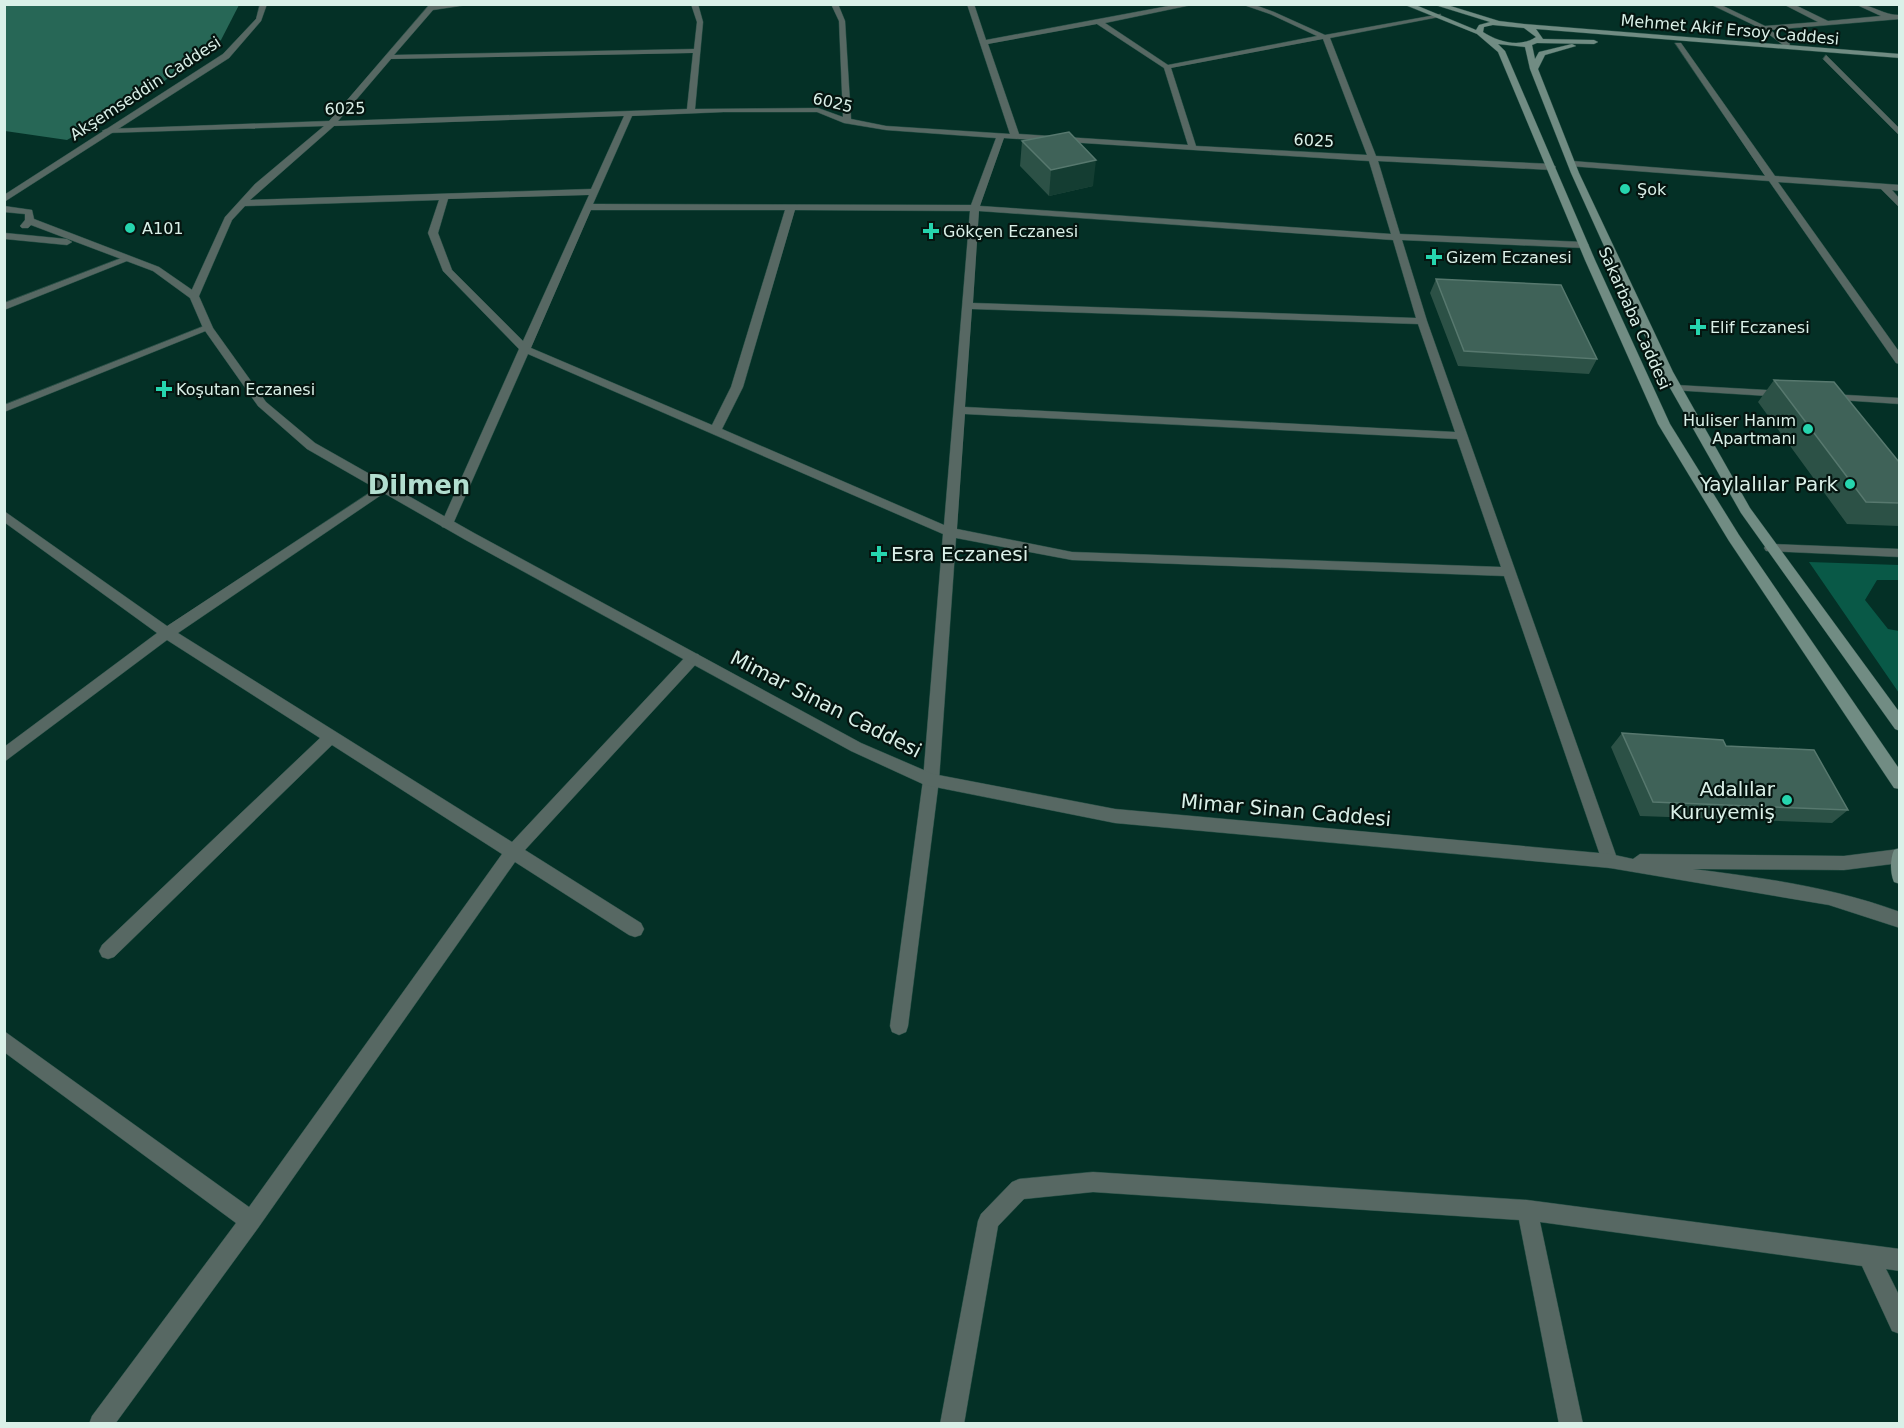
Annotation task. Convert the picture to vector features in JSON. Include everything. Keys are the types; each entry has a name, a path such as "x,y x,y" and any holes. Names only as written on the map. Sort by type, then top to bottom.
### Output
{"main road":[{"name":"Sakarbaba Caddesi","path":"1406,4 1439,15 1481,34 1501,51 1584,245 1665,424 1734,538 1899,783"},
{"path":"1436,4 1502,23"},
{"path":"1481,34 1478,29 1486,24 1502,23"},
{"name":"Mehmet Akif Ersoy Caddesi","path":"1502,23 1899,56"},
{"path":"1523,26 1539,35 1533,42"},
{"name":"Mehmet Akif Ersoy Caddesi","path":"1481,34 1509,44 1601,42 1562,48 1542,54 1534,69"},
{"name":"Sakarbaba Caddesi","path":"1533,42 1534,69 1572,164 1676,388 1745,510 1899,725"},
{"name":"Mehmet Akif Ersoy Caddesi","path":"1612,43 1678,45 1899,64"},
{"path":"1899,856 1899,878"}],"street":[{"name":"Akşemseddin Caddesi","path":"4,199 106,131 226,56 259,20 264,4"},
{"path":"30,221 82,243 156,269 194,296 228,219 258,186 331,124 433,6 470,4"},
{"path":"691,111 700,22 694,4"},
{"path":"834,4 842,21 847,121"},
{"path":"970,4 1016,138"},
{"path":"984,43 1193,4"},
{"path":"1244,4 1272,13 1326,38 1373,159 1422,321 1610,861 1833,863 1899,856"},
{"path":"1713,4 1764,28 1786,46"},
{"path":"1786,4 1828,23"},
{"path":"1858,4 1889,18"},
{"path":"1167,68 1439,15"},
{"path":"1764,28 1899,17"},
{"path":"1100,22 1167,68 1193,148"},
{"path":"1678,45 1899,361"},
{"path":"389,57 696,51"},
{"path":"1826,57 1899,134"},
{"name":"6025","path":"106,131 691,111 818,110 847,121 886,128 1373,159 1552,167"},
{"path":"447,524 629,114"},
{"path":"899,1026 931,780 975,208 1000,136"},
{"path":"1572,164 1899,188"},
{"path":"23,210 29,184"},
{"path":"1884,187 1899,205"},
{"path":"243,203 594,192"},
{"path":"444,197 433,233 448,271 525,349 950,532 1072,556 1508,572"},
{"path":"588,207 975,208 1397,237 1584,245"},
{"path":"715,432 737,387 791,207"},
{"path":"4,209 29,212 30,221"},
{"path":"5,236 30,221"},
{"path":"5,236 82,243"},
{"path":"4,307 127,259"},
{"name":"Mimar Sinan Caddesi","path":"194,296 208,328 262,404 311,446 447,524 856,747 931,780 1115,816 1610,861 1646,870 1808,893 1850,902 1899,920"},
{"path":"968,306 1422,321"},
{"path":"4,409 208,328"},
{"path":"1676,388 1794,395"},
{"path":"1817,396 1899,401"},
{"path":"960,410 1461,436"},
{"path":"4,756 167,633 383,488"},
{"path":"6,519 167,633 635,929"},
{"path":"1771,548 1899,553"},
{"path":"100,1424 251,1221 512,853 693,658"},
{"path":"108,951 331,737"},
{"path":"4,1040 251,1221"},
{"path":"952,1424 988,1221 1019,1189 1093,1182 1527,1210 1899,1260"},
{"path":"1527,1210 1571,1424"},
{"path":"1869,1256 1899,1323"}],"green space":[{"path":"5,4 239,5 221,40 138,100 67,140 5,131"},
{"path":"1809,562 1899,565 1899,580 1877,580 1865,600 1888,629 1899,631 1899,693"}],"building":[{"path":"1069,132 1096,160 1051,170 1022,141"},
{"path":"1436,279 1561,285 1597,359 1464,351"},
{"path":"1774,380 1834,382 1899,462 1899,503 1866,502"},
{"path":"1622,733 1723,740 1726,746 1814,750 1848,810 1653,802"}],"place":[{"name":"Şok","path":"1625,189"},
{"name":"A101","path":"130,228"},
{"name":"Gökçen Eczanesi","path":"931,231"},
{"name":"Gizem Eczanesi","path":"1434,257"},
{"name":"Elif Eczanesi","path":"1698,327"},
{"name":"Koşutan Eczanesi","path":"164,389"},
{"name":"Huliser Hanım Apartmanı","path":"1808,429"},
{"name":"Yaylalılar Park","path":"1850,484"},
{"name":"Esra Eczanesi","path":"879,554"},
{"name":"Adalılar Kuruyemiş","path":"1787,800"}],"district":[{"name":"Dilmen","path":"419,485"}]}
